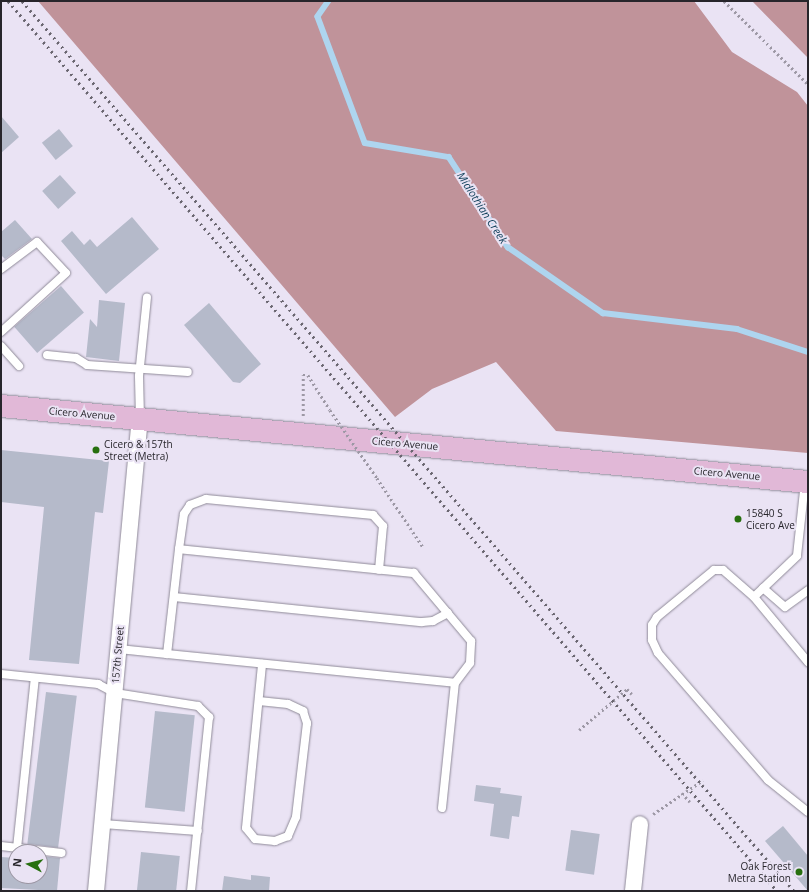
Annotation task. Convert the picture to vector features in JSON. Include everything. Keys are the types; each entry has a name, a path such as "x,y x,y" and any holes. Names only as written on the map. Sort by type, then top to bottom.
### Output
{"main road":[{"name":"Cicero Avenue","path":"1,406 806,482"}],"street":[{"name":"157th Street","path":"96,891 140,419"},
{"path":"633,891 640,824"}],"lane":[{"path":"1,269 37,242 66,273 1,332"},
{"path":"140,419 139,367 147,298"},
{"path":"1,346 19,366"},
{"path":"47,355 76,358 87,365 132,370 139,367 188,372"},
{"path":"754,597 797,556 806,482"},
{"path":"167,654 184,514 190,505 206,498 373,515 383,526 379,570"},
{"path":"179,549 414,574 471,641 470,663 455,683 442,808"},
{"path":"808,662 754,597 723,570 714,570 657,617 652,625 652,640 658,652 768,780 808,812"},
{"path":"763,588 785,607 808,590"},
{"path":"174,597 422,622 433,621 448,613"},
{"path":"119,649 455,683"},
{"path":"259,701 288,704 303,711 307,722 296,817 288,836 275,841 255,838 246,828 262,664"},
{"path":"1,674 98,684 115,693 198,706 209,717 192,891"},
{"path":"17,844 35,678"},
{"path":"103,824 198,831"},
{"path":"48,851 62,853"}],"path":[{"path":"724,1 808,84"},
{"path":"303,417 303,375 308,375 423,547"},
{"path":"579,730 627,689 632,694"},
{"path":"653,814 703,780"},
{"path":"682,793 690,802"}],"shaded area":[{"path":"38,1 694,1 732,52 797,92 808,106 808,453 556,431 496,362 432,389 395,417"},
{"path":"752,1 808,1 808,58 753,2"}],"building":[{"path":"1,116 19,137 1,153"},
{"path":"59,129 73,146 56,160 42,143"},
{"path":"60,175 76,193 58,209 42,191"},
{"path":"132,217 159,249 106,294 61,241 72,231 84,245 90,239 97,247"},
{"path":"15,220 32,239 5,259 1,255 1,232"},
{"path":"61,286 84,312 37,353 14,327"},
{"path":"99,300 125,303 119,361 86,357 90,319 97,327"},
{"path":"209,303 261,364 240,383 233,382 184,325"},
{"path":"1,450 109,461 103,513 95,512 79,664 29,660 44,507 1,502"},
{"path":"46,692 77,696 58,848 48,846 48,844 28,844"},
{"path":"155,711 195,715 185,812 145,807"},
{"path":"476,785 501,788 500,793 522,796 519,817 512,816 509,839 490,836 494,804 474,801"},
{"name":"Oak Forest Metra Station","path":"783,826 808,856 808,891 765,841"},
{"path":"571,830 600,834 594,875 565,871"},
{"path":"141,852 180,856 176,891 137,891"},
{"path":"1,857 8,857 8,884 48,884 48,857 60,858 57,891 1,888"},
{"path":"251,875 270,877 269,891 222,891 224,876 251,880"}],"waterway":[{"name":"Midlothian Creek","path":"329,1 318,17 365,143 449,157 508,247 603,313 737,329 808,352"}],"railway":[{"path":"8,1 777,891"},
{"path":"22,1 794,891"}],"place":[{"name":"Cicero & 157th Street (Metra)","path":"96,450"},
{"name":"15840 S Cicero Ave","path":"738,519"},
{"name":"Oak Forest Metra Station","path":"799,872"}]}
